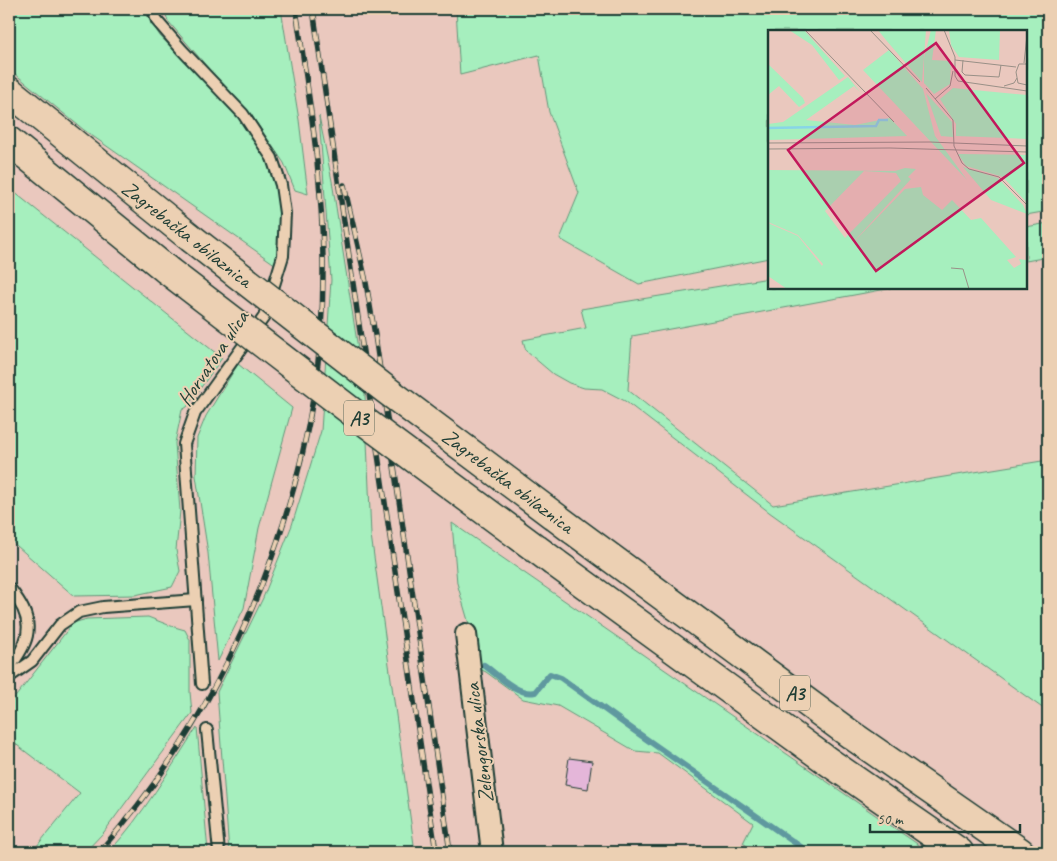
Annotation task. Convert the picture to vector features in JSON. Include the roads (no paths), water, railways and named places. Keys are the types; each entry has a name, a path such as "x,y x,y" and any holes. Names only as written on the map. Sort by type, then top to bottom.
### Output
{"highway":[{"name":"Zagrebačka obilaznica","path":"9,91 191,238 573,530 850,734 1020,852"},
{"name":"Zagrebačka obilaznica","path":"9,141 168,270 372,427 554,562 830,762 959,852"}],"street":[{"name":"Zelengorska ulica","path":"466,634 492,852"}],"lane":[{"name":"Horvatova ulica","path":"153,9 157,21 243,114 272,158 280,185 285,213 283,256 264,317 195,414 184,444 202,684"},
{"path":"9,588 25,611 29,628 25,644 9,668"},
{"path":"9,677 32,661 60,625 79,612 103,607 196,600"},
{"path":"207,730 219,852"}],"waterway":[{"path":"484,665 508,684 522,691 535,692 550,674 561,678 808,852"}],"railway":[{"path":"99,852 148,792 192,726 230,656 262,583 288,507 307,430 319,352 323,241 315,141 296,9"},
{"path":"313,9 436,852"},
{"path":"344,185 365,277 375,335 450,852"}]}
